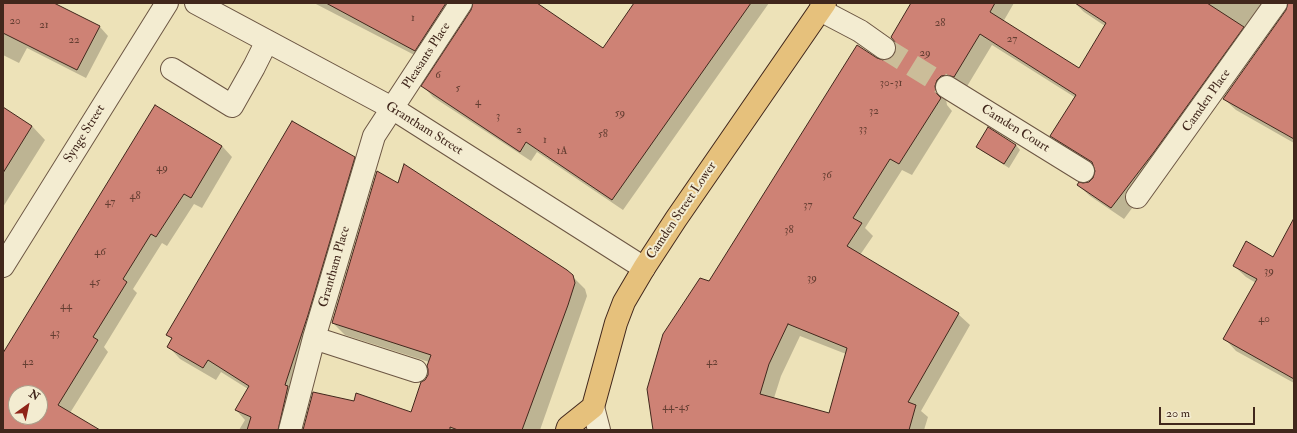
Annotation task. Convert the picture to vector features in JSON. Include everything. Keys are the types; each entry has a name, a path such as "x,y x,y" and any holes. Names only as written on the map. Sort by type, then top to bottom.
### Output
{"main road":[{"name":"Camden Street Lower","path":"593,407 616,323 624,302 676,219 823,7"},
{"path":"567,430 568,427 593,407"}],"street":[{"name":"Synge Street","path":"3,266 167,3"},
{"name":"Grantham Street","path":"196,3 392,108 644,268"},
{"name":"Pleasants Place","path":"392,108 461,3"},
{"name":"Camden Place","path":"1137,197 1276,3"},
{"path":"823,7 884,48"},
{"path":"172,69 232,106 267,41"},
{"name":"Camden Court","path":"947,87 1082,171"},
{"name":"Grantham Place","path":"290,430 314,338 374,136 392,108"},
{"path":"314,338 416,371"},
{"path":"593,407 599,430"}],"building":[{"path":"3,3 54,3 100,26 77,70 3,33"},
{"path":"326,3 446,3 415,51"},
{"path":"473,3 537,3 603,48 634,3 751,3 612,200 526,142 520,152 421,86 471,10"},
{"path":"911,3 995,3 990,12 1079,68 1106,23 1075,3 1207,3 1244,27 1154,152 1111,208 1077,185 1079,182 1089,182 1093,178 1095,171 1092,162 1050,136 1076,95 980,34 954,77 947,75 941,76 937,80 935,86 936,93 941,98 899,164 890,159 853,218 862,223 847,246 959,313 908,402 916,405 909,430 653,430 647,389 663,334 700,278 709,281 857,45 877,58 883,60 890,59 894,55 896,49 895,42 891,37","holes":["788,324 847,348 829,413 760,394 769,364"]},
{"path":"1288,3 1294,3 1294,139 1223,99 1286,10"},
{"path":"155,105 222,146 191,198 184,194 156,237 151,234 123,279 127,282 93,337 98,340 58,405 100,430 3,430 3,353"},
{"path":"3,107 32,126 3,173"},
{"path":"292,121 355,157 308,315 285,385 288,386 278,430 247,430 251,417 235,410 249,386 208,360 203,368 167,347 172,338 166,335"},
{"path":"988,127 1016,145 1004,164 976,147"},
{"path":"404,164 573,275 575,283 568,305 522,430 458,430 450,427 450,430 303,430 313,392 354,401 356,393 411,412 421,382 425,380 428,375 427,366 431,355 332,323 377,171 398,183"},
{"path":"1294,218 1294,379 1223,339 1257,279 1233,266 1246,241 1273,257"}],"tunnel":[{"path":"884,48 947,87"}]}
